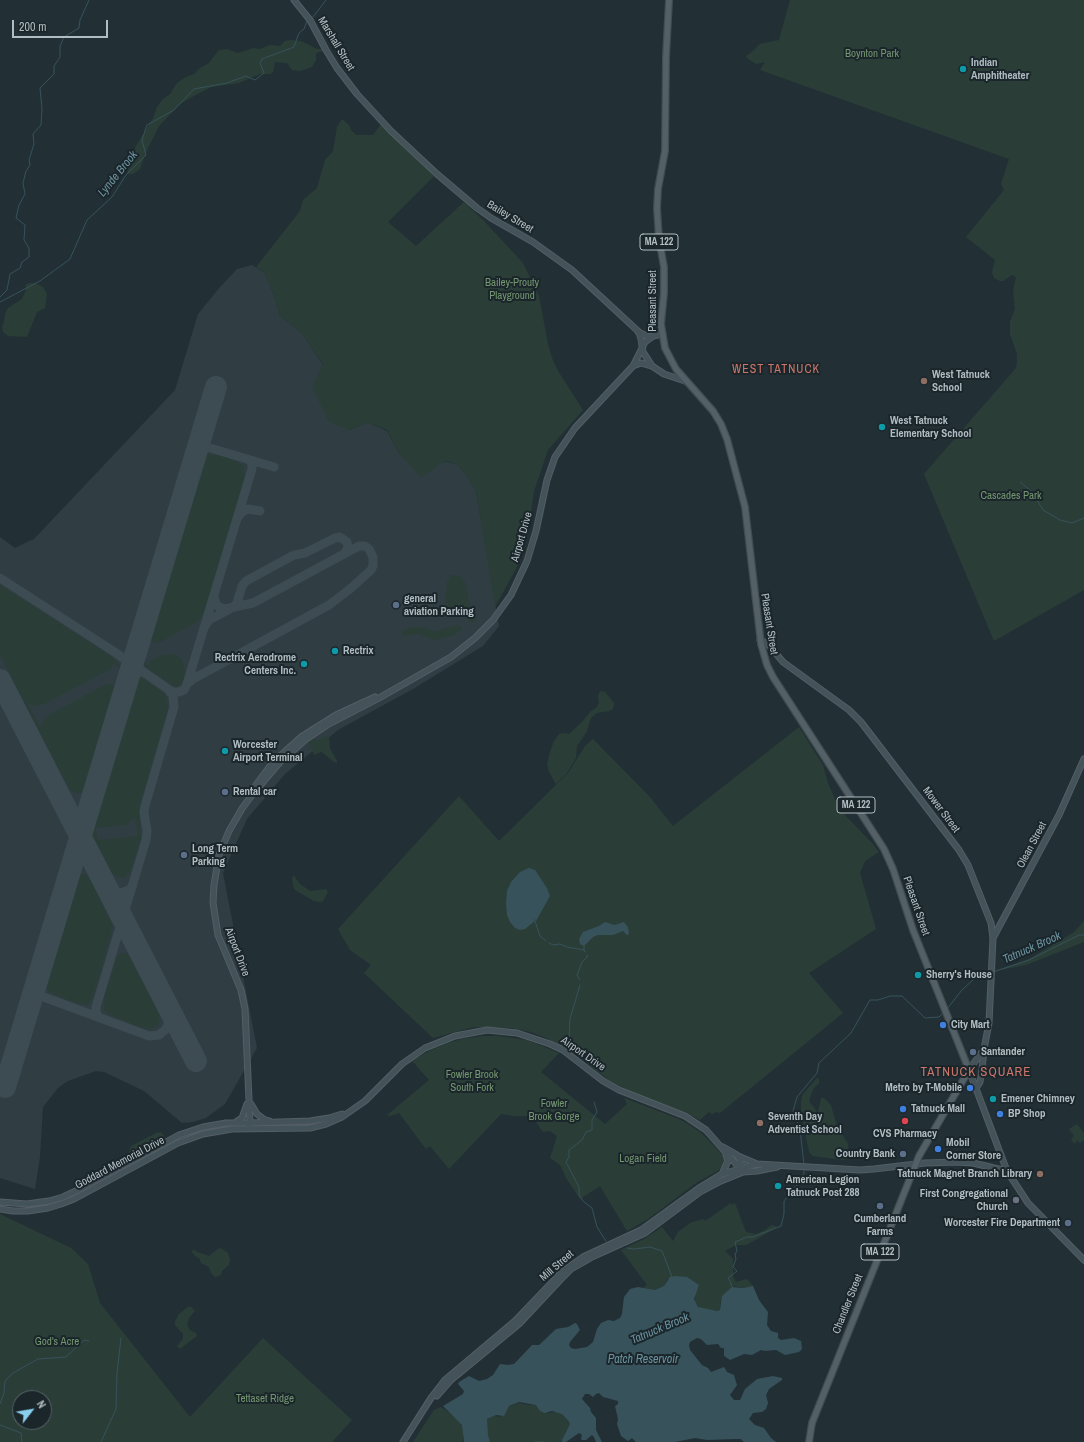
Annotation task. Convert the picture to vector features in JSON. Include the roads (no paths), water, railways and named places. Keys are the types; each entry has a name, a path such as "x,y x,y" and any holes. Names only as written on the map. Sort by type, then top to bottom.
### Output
{"main road":[{"name":"Marshall Street","path":"294,0 310,20 337,68 376,116"},
{"name":"Pleasant Street","path":"669,0 666,57 665,151 658,189 657,208 659,239 664,267 661,322 662,334 667,352 676,369 713,412 727,439 746,512 760,640 764,658 772,677 884,849 893,869 913,930 969,1070 1007,1171 1028,1203 1084,1260"},
{"name":"Bailey Street","path":"376,116 421,160 475,207 485,215 522,235 555,257 572,270 638,331 652,337"},
{"path":"638,331 641,338 643,352 652,366"},
{"path":"652,337 662,334"},
{"name":"Airport Drive","path":"248,1125 247,1029 244,1004 241,990 218,935 213,903 214,885 219,855 229,831 241,810 271,773 298,745 327,725 439,665 457,653 481,632 504,606 516,586 530,552 547,480 555,456 575,428 633,366 646,340 652,337"},
{"path":"633,366 643,363 652,366 664,374 685,381"},
{"path":"664,374 671,373 676,369"},
{"name":"Mower Street","path":"760,640 768,644 777,656 786,664 853,714 871,733 965,860 989,918 993,938 989,1023 980,1082 976,1088"},
{"name":"Olean Street","path":"993,938 1059,815 1084,759"},
{"name":"Airport Drive","path":"248,1125 310,1128 335,1121 365,1102 407,1059 433,1044 466,1033 487,1030 504,1031 528,1036 563,1050 611,1086 627,1094 675,1112 694,1122 706,1130 725,1153 742,1170"},
{"name":"Mower Street","path":"969,1070 984,1048"},
{"name":"Chandler Street","path":"809,1442 812,1423 915,1164 969,1070"},
{"name":"Airport Drive","path":"248,1083 248,1125"},
{"name":"Airport Drive","path":"249,1094 254,1110 260,1117 271,1121 282,1122"},
{"path":"234,1123 238,1122 242,1118 247,1104"},
{"name":"Airport Drive","path":"248,1125 320,1120 350,1111"},
{"name":"Goddard Memorial Drive","path":"0,1202 27,1204 49,1201 63,1197 179,1135 208,1126 226,1123 248,1125"},
{"name":"Goddard Memorial Drive","path":"0,1209 14,1211 28,1210 61,1204 74,1199 189,1138 214,1131 248,1125"},
{"name":"Airport Drive","path":"719,1144 737,1155 757,1164"},
{"path":"722,1174 728,1161 725,1153"},
{"path":"737,1155 740,1160 742,1170"},
{"name":"Mill Street","path":"403,1442 439,1387 451,1375 464,1367 519,1324 571,1269 594,1256 639,1237 710,1187 742,1170 757,1164 862,1170 924,1162 973,1163 1007,1171"},
{"name":"Mill Street","path":"407,1442 438,1395 451,1380 515,1321 567,1268 592,1252 641,1230 699,1188 722,1174 742,1170 790,1165"}],"water":[{"path":"529,868 535,870 547,888 550,896 536,921 533,917 535,921 525,929 520,930 515,928 507,915 507,891 511,882 520,872"},
{"path":"605,922 614,925 624,922 628,927 629,934 627,935 623,931 613,935 598,935 593,937 584,946 580,944 579,939 583,932"},
{"name":"Patch Reservoir","path":"670,1277 687,1277 699,1285 694,1299 698,1307 717,1311 720,1310 722,1296 732,1287 743,1288 753,1286 759,1300 768,1312 767,1325 771,1331 778,1333 778,1338 781,1340 794,1338 801,1341 802,1349 799,1352 785,1355 776,1350 761,1350 752,1355 744,1354 730,1360 724,1356 724,1348 721,1348 718,1344 707,1345 701,1339 697,1338 690,1342 689,1345 690,1350 702,1365 708,1368 711,1372 724,1367 727,1372 734,1375 737,1385 730,1395 734,1400 740,1400 745,1389 757,1379 773,1376 782,1378 782,1380 769,1389 766,1395 768,1403 766,1409 762,1412 753,1413 749,1419 755,1425 764,1428 776,1442 744,1442 741,1439 707,1440 695,1438 675,1442 636,1442 632,1438 628,1441 621,1436 617,1424 618,1419 615,1406 618,1404 618,1401 603,1397 599,1393 593,1397 589,1394 585,1394 582,1399 596,1418 596,1430 602,1442 596,1442 592,1435 586,1440 582,1440 582,1435 579,1433 566,1442 562,1442 570,1424 562,1414 552,1411 545,1413 540,1411 536,1405 519,1402 509,1406 504,1416 496,1415 487,1419 490,1442 464,1442 462,1425 443,1406 463,1394 464,1391 458,1384 459,1382 469,1376 479,1381 487,1379 493,1375 500,1364 514,1364 532,1345 539,1345 556,1329 568,1327 575,1323 580,1330 569,1345 571,1348 575,1349 587,1347 593,1342 597,1329 601,1323 608,1320 614,1321 620,1318 622,1314 624,1297 630,1289 638,1287 655,1290 664,1286"}],"waterway":[{"path":"0,297 7,290 10,274 20,268 22,262 29,257 29,248 24,240 25,225 16,218 19,205 25,194 23,183 26,171 30,165 29,160 34,144 33,134 41,125 42,109 40,88 54,74 54,66 60,57 60,46 64,37 79,28 80,20 89,0"},
{"name":"Lynde Brook","path":"313,17 326,0"},
{"name":"Lynde Brook","path":"0,302 40,281 70,259 87,220 112,197 126,175 146,155 142,140 147,125 174,110 194,89 227,83 246,76 255,80 264,73 260,63 262,59 294,47 299,33 304,29 307,21"},
{"path":"1020,482 1032,492 1043,510 1060,520 1072,523 1084,518"},
{"path":"535,921 540,936 546,941"},
{"name":"Tatnuck Brook","path":"993,972 1029,960 1079,935 1084,935"},
{"path":"549,943 584,950"},
{"path":"584,946 585,952"},
{"path":"580,980 577,975 582,962 587,955"},
{"name":"Tatnuck Brook","path":"947,1009 962,990 974,979 990,973"},
{"path":"580,985 570,1019 569,1037 576,1045 583,1048 588,1053 592,1066"},
{"name":"Tatnuck Brook","path":"804,1165 800,1129 793,1111 797,1097 817,1073 819,1063 851,1033 870,1000 878,1000 890,996 902,996 925,1018 939,1017 944,1012"},
{"path":"594,1102 597,1112 592,1120 592,1130 586,1132 582,1140 569,1150 569,1157 566,1162 579,1187 579,1195 584,1202 592,1208 597,1227 606,1241"},
{"name":"Tatnuck Brook","path":"732,1287 728,1278 737,1271 733,1267 736,1259 735,1254 737,1251 735,1242 781,1226 784,1214 784,1201 801,1180 804,1169"},
{"path":"627,1248 634,1249 650,1247 662,1251 672,1277"},
{"path":"101,1442 116,1409 117,1373 121,1338"},
{"path":"0,1404 4,1393 5,1381 13,1373 38,1359 66,1357 84,1340 89,1341"},
{"path":"0,1425 21,1433 22,1442"},
{"name":"Tatnuck Brook","path":"535,1442 544,1442"}],"place":[{"name":"Indian Amphitheater","path":"963,69"},
{"name":"West Tatnuck School","path":"924,381"},
{"name":"West Tatnuck Elementary School","path":"882,427"},
{"name":"general aviation Parking","path":"396,605"},
{"name":"Rectrix","path":"335,651"},
{"name":"Rectrix Aerodrome Centers Inc.","path":"304,664"},
{"name":"Worcester Airport Terminal","path":"225,751"},
{"name":"Rental car","path":"225,792"},
{"name":"Long Term Parking","path":"184,855"},
{"name":"Sherry's House","path":"918,975"},
{"name":"City Mart","path":"943,1025"},
{"name":"Santander","path":"973,1052"},
{"name":"Metro by T-Mobile","path":"970,1088"},
{"name":"Emener Chimney","path":"993,1099"},
{"name":"Tatnuck Mall","path":"903,1109"},
{"name":"BP Shop","path":"1000,1114"},
{"name":"CVS Pharmacy","path":"905,1121"},
{"name":"Seventh Day Adventist School","path":"760,1123"},
{"name":"Mobil Corner Store","path":"938,1149"},
{"name":"Country Bank","path":"903,1154"},
{"name":"Tatnuck Magnet Branch Library","path":"1040,1174"},
{"name":"American Legion Tatnuck Post 288","path":"778,1186"},
{"name":"First Congregational Church","path":"1016,1200"},
{"name":"Cumberland Farms","path":"880,1206"},
{"name":"Worcester Fire Department","path":"1068,1223"}],"district":[{"name":"WEST TATNUCK","path":"776,370"},
{"name":"TATNUCK SQUARE","path":"976,1073"}],"park label":[{"name":"Boynton Park","path":"872,54"},
{"name":"Bailey-Prouty Playground","path":"512,289"},
{"name":"Cascades Park","path":"1011,496"},
{"name":"Fowler Brook South Fork","path":"472,1081"},
{"name":"Fowler Brook Gorge","path":"554,1110"},
{"name":"Logan Field","path":"643,1159"},
{"name":"God's Acre","path":"57,1342"},
{"name":"Tettaset Ridge","path":"265,1399"}]}
